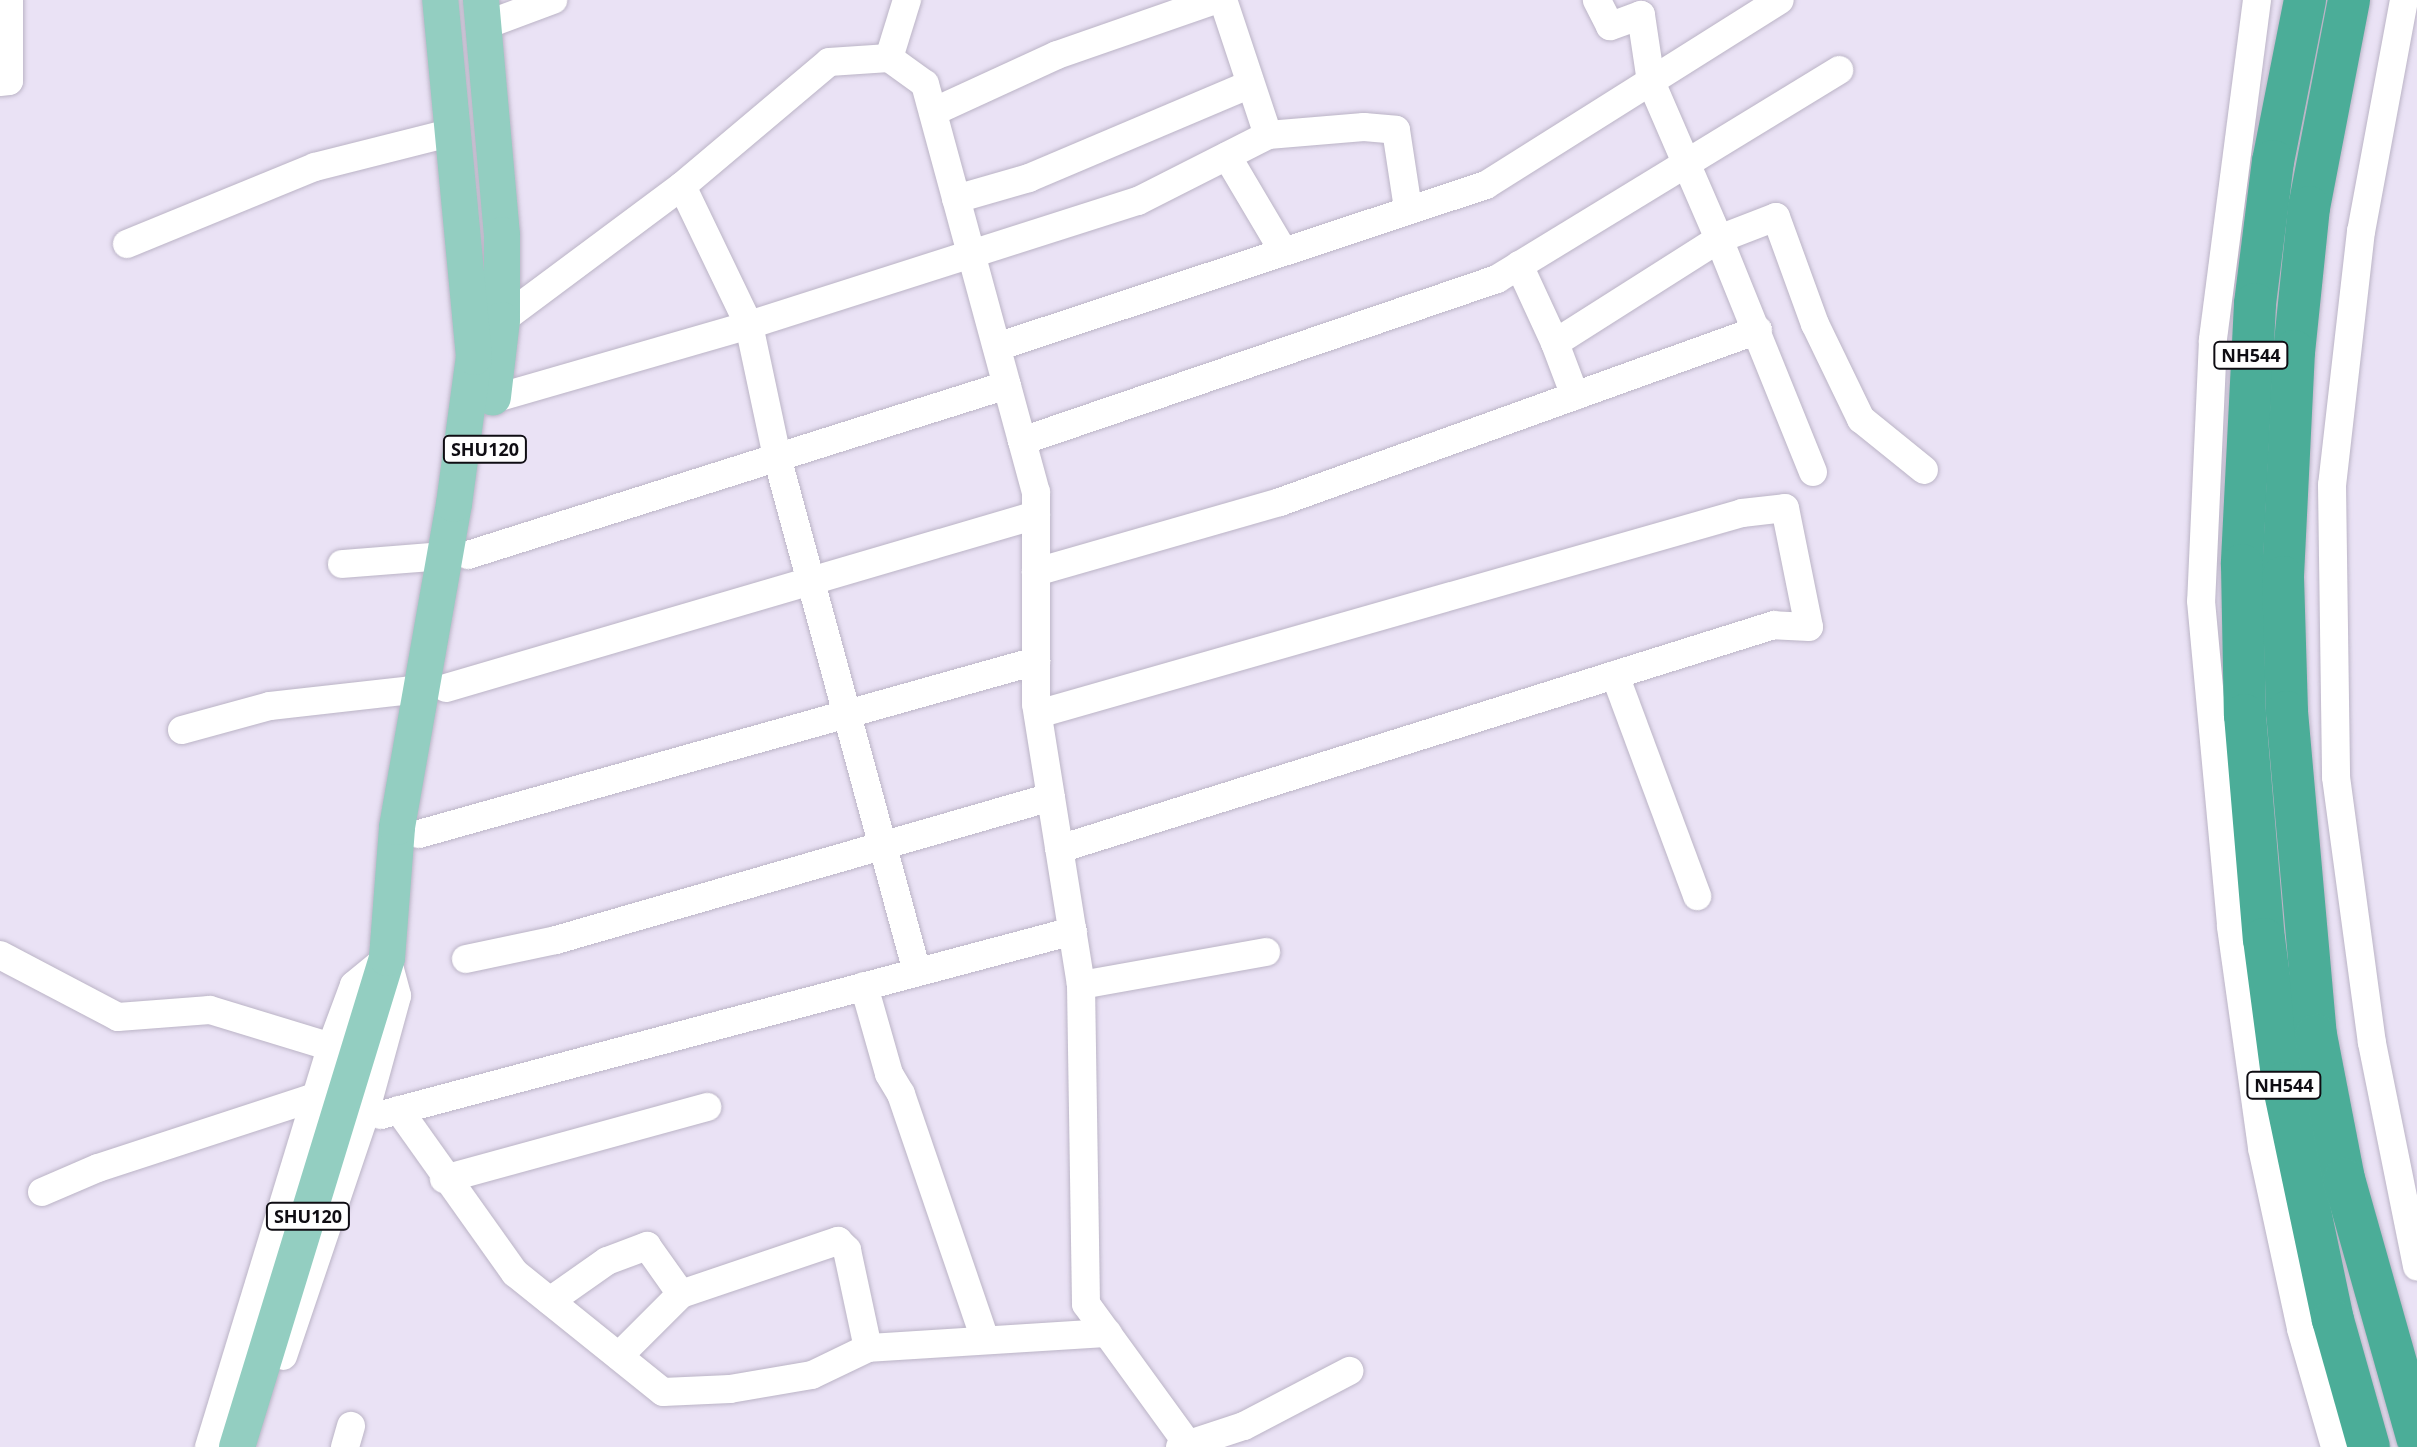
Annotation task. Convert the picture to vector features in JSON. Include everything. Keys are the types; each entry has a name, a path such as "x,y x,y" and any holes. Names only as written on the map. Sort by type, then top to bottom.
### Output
{"highway":[{"name":"NH544","path":"2305,0 2273,161 2255,304 2242,565 2245,715 2264,939 2283,1083 2333,1320 2369,1447"},
{"name":"NH544","path":"2349,0 2309,207 2294,351 2283,577 2287,712 2316,1035 2344,1179 2417,1437"}],"main road":[{"path":"440,0 474,357 456,555"},
{"name":"SHU120","path":"237,1447 384,971 396,890 419,834 434,688 456,555 493,399 502,320 502,235 482,13"},
{"path":"396,890 397,827 434,688"}],"street":[{"path":"0,82 9,81 9,0"},
{"path":"482,13 553,0"},
{"path":"889,58 907,0"},
{"path":"933,112 1057,55 1215,0"},
{"path":"1223,0 1248,68 1248,85 1268,135"},
{"path":"1597,0 1610,26 1641,15 1651,82 1684,165 1758,330 1813,472"},
{"path":"997,347 1282,249 1486,185 1780,0"},
{"path":"2257,0 2213,340 2201,601 2231,927 2262,1148 2301,1329 2335,1447"},
{"path":"2404,0 2361,231 2332,485 2336,777 2372,1043 2417,1267"},
{"path":"502,320 682,186 829,62 889,58 925,84 1036,492 1038,714 1081,985 1086,1304 1186,1446 1244,1426 1349,1371"},
{"path":"1022,441 1497,279 1839,70"},
{"path":"956,199 1029,178 1248,85"},
{"path":"493,399 749,325 971,251 1138,201 1268,135 1364,127 1396,130 1408,208"},
{"path":"127,244 315,167 453,132"},
{"path":"1227,156 1282,249"},
{"path":"682,186 749,325 777,457 814,582 845,716 917,972"},
{"path":"1555,343 1719,239 1776,217 1815,324 1861,419 1924,470"},
{"path":"1519,265 1555,343 1575,396"},
{"path":"1036,572 1280,502 1758,330"},
{"path":"342,564 456,555 1007,385"},
{"path":"1038,714 1742,513 1785,508 1809,627 1774,625 1059,849"},
{"path":"182,730 270,706 434,688 814,582 1036,515"},
{"path":"419,834 1036,661"},
{"path":"1615,675 1697,896"},
{"path":"466,959 556,940 1051,797"},
{"path":"363,1120 1073,931"},
{"path":"1081,985 1266,952"},
{"path":"0,955 118,1017 210,1010 331,1047"},
{"path":"209,1447 331,1047 354,985 384,971"},
{"name":"SHU120","path":"251,1447 363,1120 397,996 384,971"},
{"path":"864,986 889,1074 901,1094 985,1339"},
{"path":"42,1192 98,1168 315,1097"},
{"path":"444,1179 707,1107"},
{"path":"399,1110 444,1179 515,1273 663,1392 730,1389 812,1375 868,1348 1108,1333"},
{"path":"619,1356 681,1294 838,1241 847,1250 868,1348"},
{"path":"550,1301 607,1261 647,1246 681,1294"}]}
